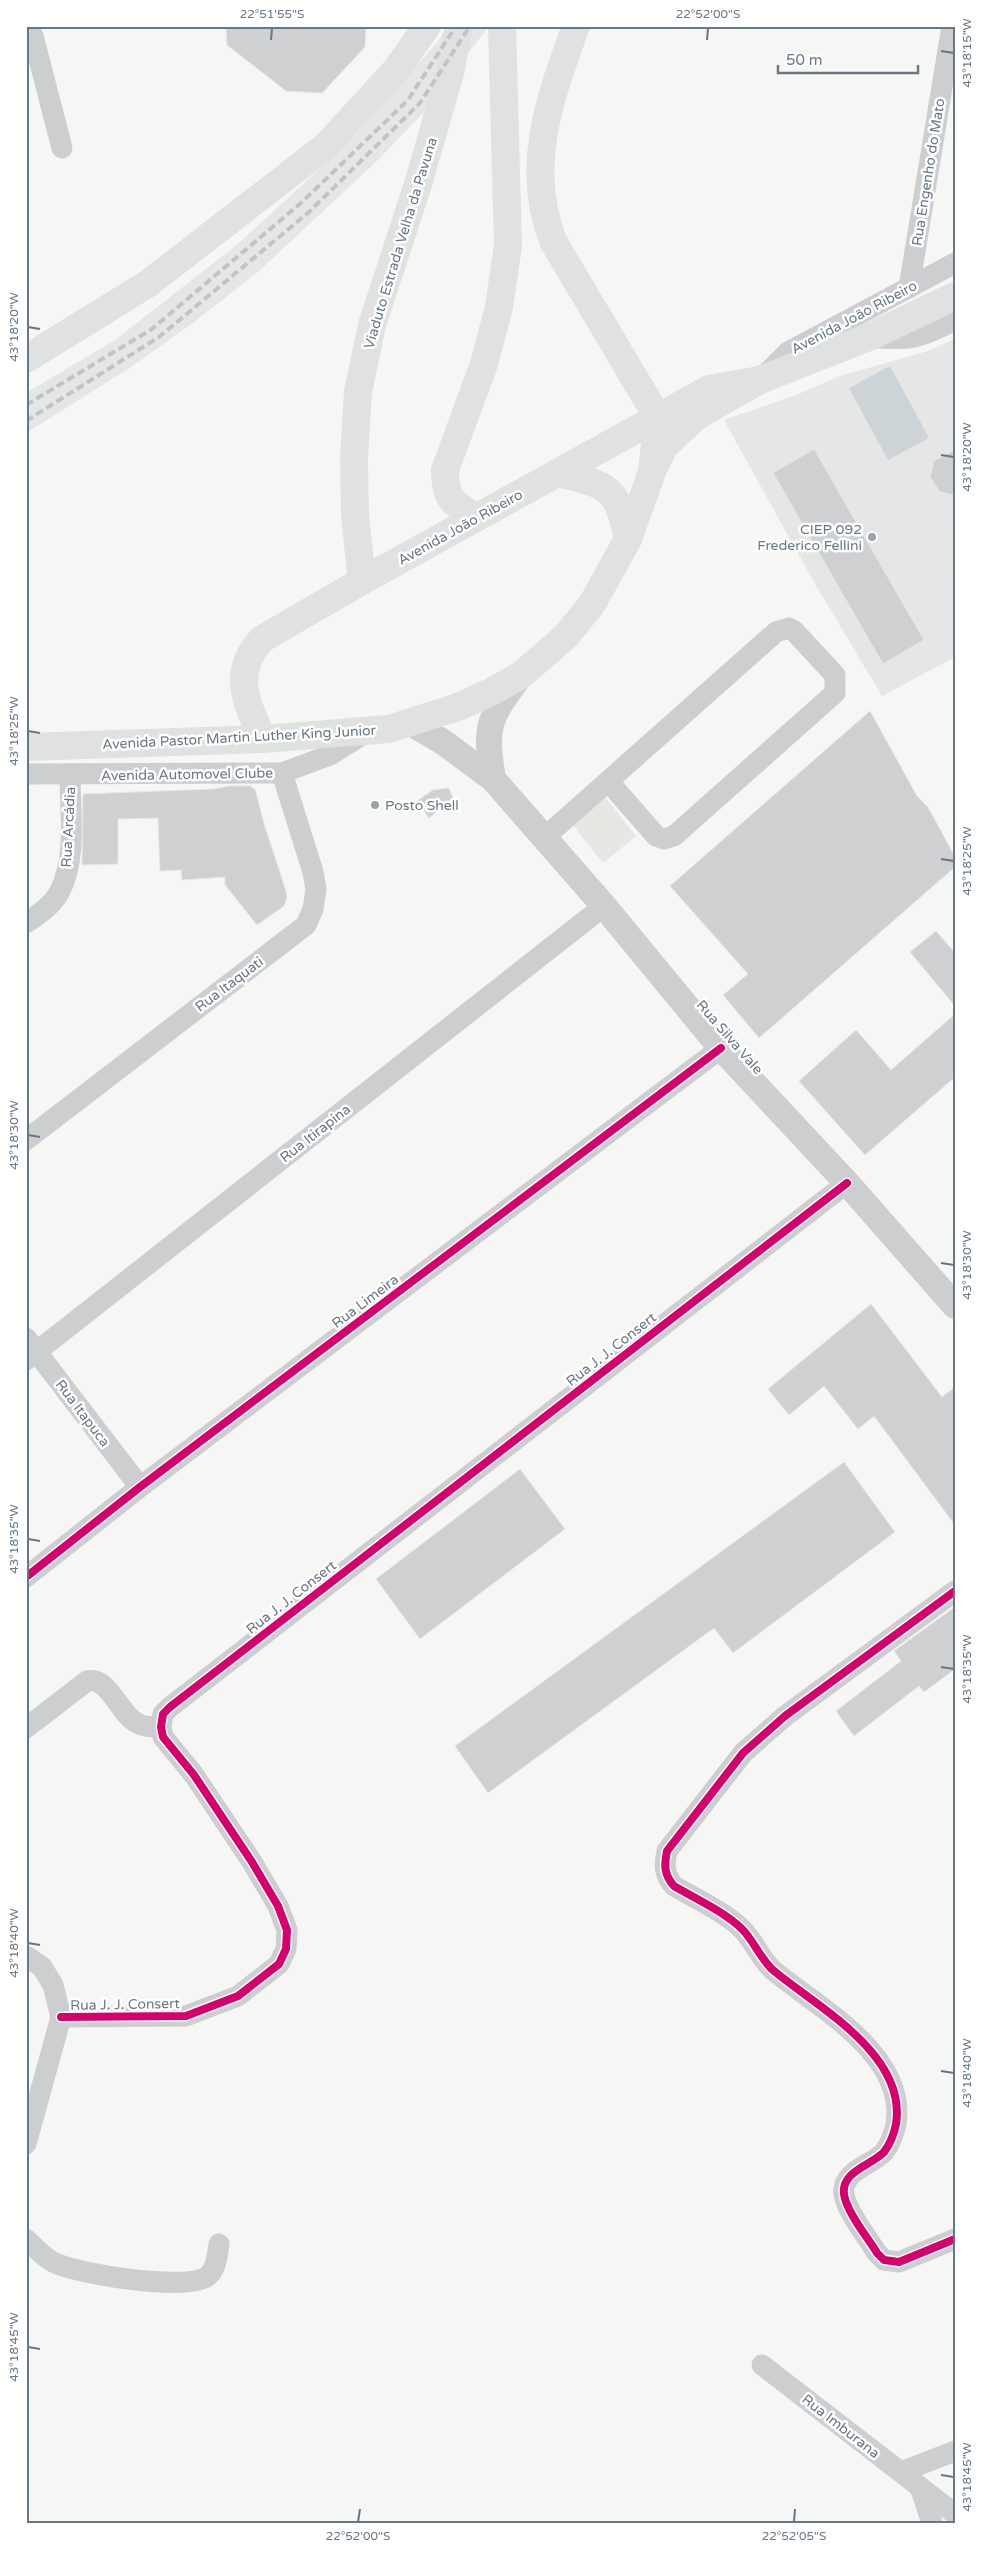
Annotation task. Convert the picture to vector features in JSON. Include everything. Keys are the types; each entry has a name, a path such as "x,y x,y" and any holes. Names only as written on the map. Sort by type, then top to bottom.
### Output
{"main road":[{"path":"26,359 149,283 328,145 396,70 427,26"},
{"name":"Viaduto Estrada Velha da Pavuna","path":"362,581 355,516 354,458 358,392 372,325 397,252 450,74 459,26"},
{"path":"477,516 459,507 449,498 445,486 445,470 484,364 499,307 508,246 502,26"},
{"path":"576,26 553,90 541,149 540,188 544,219 552,241 658,418"},
{"name":"Avenida João Ribeiro","path":"652,471 664,447 686,424 760,380 869,337 955,296"},
{"name":"Avenida João Ribeiro","path":"263,739 248,706 243,686 250,652 262,639 477,516 558,474 709,389 760,380"},
{"name":"Avenida Pastor Martin Luther King Junior","path":"26,748 263,739 368,731 411,722 458,707 521,675 566,636 592,604 628,539 652,471 658,418"},
{"path":"558,474 593,482 611,492 622,513 628,539"}],"street":[{"name":"Rua Engenho do Mato","path":"909,288 952,26"},
{"path":"26,27 33,36 62,148"},
{"name":"Avenida João Ribeiro","path":"760,380 788,352 955,262"},
{"path":"869,337 912,339 929,334 955,320"},
{"path":"544,838 782,629 794,631 836,675 835,693 674,836 664,839 656,836 609,782"},
{"path":"493,779 488,750 493,715 521,675"},
{"name":"Rua Silva Vale","path":"411,722 443,742 493,779 604,906 721,1048 847,1182 955,1306"},
{"name":"Avenida Automovel Clube","path":"26,774 282,773 330,755 368,731"},
{"name":"Rua Itaquati","path":"26,1140 306,925 313,909 316,889 313,872 282,773"},
{"name":"Rua Arcádia","path":"26,923 44,910 59,892 68,868 70,775"},
{"name":"Rua Itirapina","path":"30,1350 604,906"},
{"name":"Rua Limeira","path":"26,1577 140,1487 721,1048"},
{"name":"Rua J. J. Consert","path":"61,2017 186,2016 238,1996 279,1964 286,1949 287,1930 278,1906 252,1862 194,1775 163,1737 161,1727 163,1714 847,1182"},
{"name":"Rua Itapuca","path":"30,1350 140,1487"},
{"path":"955,1591 785,1716 743,1753 666,1851 664,1865 667,1878 674,1886 740,1927 750,1937 772,1969 831,2012 862,2042 886,2071 897,2109 891,2141 883,2153 851,2175 844,2193 847,2204 877,2253 884,2260 899,2262 955,2239"},
{"path":"26,1728 91,1680 102,1684 128,1717 137,1724 161,1727"},
{"path":"26,1956 42,1967 53,1986 61,2017 26,2144"},
{"path":"26,2239 43,2255 70,2269 147,2281 172,2282 204,2278 213,2270 219,2244"},
{"name":"Rua Imburana","path":"762,2364 955,2514"},
{"path":"901,2472 955,2451"},
{"path":"920,2487 932,2523"}],"shaded area":[{"path":"447,26 489,26 422,114 378,160 259,271 193,323 131,367 26,433 26,393 115,340 239,243 356,135 439,40"},
{"name":"CIEP 092 Frederico Fellini","path":"955,339 955,657 882,696 811,577 724,420 796,395 840,376 928,351"},
{"path":"890,366 929,438 888,460 849,388"},
{"path":"955,538 955,565 943,544"},
{"path":"605,797 636,836 603,863 572,824"}],"building":[{"path":"226,26 366,26 365,47 322,93 286,91 227,45"},
{"path":"814,449 924,640 883,664 773,473"},
{"path":"955,450 955,495 940,492 930,477 934,461"},
{"path":"870,711 917,796 928,807 955,857 955,867 759,1038 723,995 748,974 670,886"},
{"path":"229,786 250,786 255,789 286,891 287,897 284,906 257,925 225,885 225,877 182,880 181,870 160,871 158,818 118,819 118,864 82,865 83,794 214,789"},
{"path":"449,788 453,798 429,818 417,801 433,790"},
{"path":"936,931 955,953 955,1006 910,952"},
{"path":"955,1014 955,1077 865,1155 799,1081 856,1030 891,1070"},
{"path":"871,1304 942,1397 955,1387 955,1525 874,1416 858,1429 824,1386 789,1415 768,1389"},
{"path":"844,1462 895,1532 733,1653 714,1628 488,1793 455,1746"},
{"path":"520,1469 565,1529 420,1639 376,1579"},
{"path":"955,1607 955,1669 924,1692 919,1686 854,1736 836,1711 901,1661 894,1651"}],"railway":[{"path":"26,405 152,329 301,203 408,100 456,26"},
{"path":"26,421 159,337 309,212 420,103 470,26"}],"cycle path":[{"path":"26,1577 140,1487 721,1048"},
{"path":"61,2017 186,2016 238,1996 279,1964 286,1949 287,1930 278,1906 252,1862 194,1775 163,1737 161,1727 163,1714 847,1183"},
{"path":"955,1591 785,1716 743,1753 667,1851 665,1861 668,1878 674,1886 718,1911 742,1929 769,1967 835,2017 856,2036 874,2055 888,2076 896,2099 896,2124 892,2139 879,2157 858,2169 844,2186 844,2194 849,2208 877,2253 884,2260 899,2262 955,2239"}],"place":[{"name":"CIEP 092 Frederico Fellini","path":"872,537"},
{"name":"Posto Shell","path":"375,805"}]}
